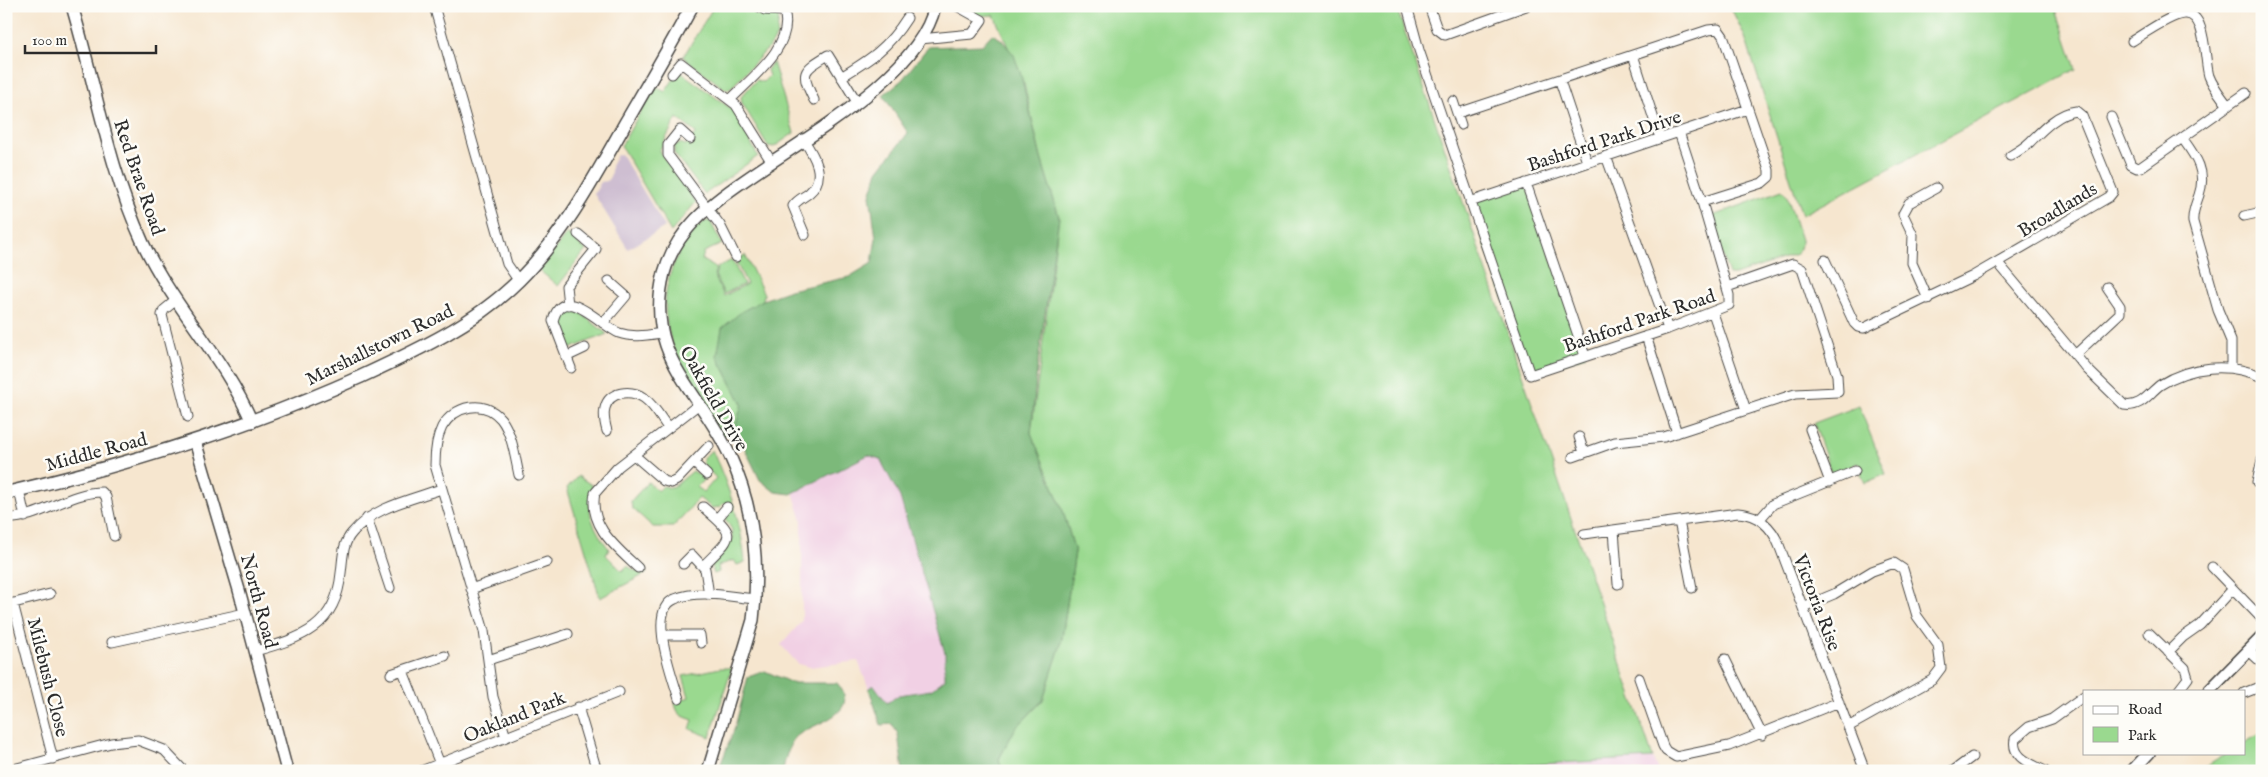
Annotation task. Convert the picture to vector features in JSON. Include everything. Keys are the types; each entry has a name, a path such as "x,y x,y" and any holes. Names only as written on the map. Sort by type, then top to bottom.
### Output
{"main road":[{"name":"Marshallstown Road","path":"194,441 252,422 313,398 440,337 470,319 518,280 559,231 586,192 692,6"},
{"name":"Middle Road","path":"12,492 110,468 194,441"}],"street":[{"name":"Red Brae Road","path":"72,6 106,137 128,207 144,244 175,301 228,373 252,422"},
{"path":"434,6 507,264 518,280"},
{"path":"730,100 771,57 783,38 784,11 765,10 758,6"},
{"name":"Oakfield Drive","path":"708,771 746,651 756,599 755,541 743,490 730,455 672,362 662,333 660,302 666,269 681,237 707,208 857,102 896,70 920,39 936,6"},
{"path":"920,39 972,34 982,20 956,6"},
{"path":"1407,6 1418,50 1470,202"},
{"path":"1429,6 1437,29 1445,35 1526,6"},
{"path":"2132,41 2180,14 2192,14 2200,25 2211,80 2228,106"},
{"path":"841,77 876,56 885,48 906,18"},
{"path":"1458,113 1560,81 1708,30 1718,29 1724,36 1769,170 1769,177 1762,182 1702,202"},
{"path":"814,100 805,82 804,75 809,67 828,55 857,102"},
{"path":"1633,55 1660,138"},
{"path":"672,74 681,63 730,100 741,112 771,161"},
{"path":"1560,81 1588,162"},
{"path":"2111,117 2129,161 2137,168 2143,166 2183,139 2246,93"},
{"path":"1453,101 1462,125"},
{"name":"Bashford Park Drive","path":"1470,202 1748,109"},
{"name":"Broadlands","path":"1825,260 1854,323 1860,328 1868,328 1998,263 2109,197 2113,192 2082,116 2076,111 2068,113 2041,129 2030,142 2010,156"},
{"path":"690,139 680,130 668,145 668,152 720,225 736,257"},
{"name":"Bashford Park Road","path":"1470,202 1530,375 1668,329 1713,313 1729,305 1726,287 1702,202 1679,132"},
{"path":"803,139 816,159 819,172 814,188 793,206 806,235"},
{"path":"2183,139 2198,161 2202,173 2202,186 2194,208 2193,222 2218,310 2231,341 2231,368"},
{"path":"1606,156 1668,329"},
{"path":"1526,183 1585,356"},
{"path":"1928,299 1912,263 1912,235 1903,214 1909,203 1936,188"},
{"path":"2244,216 2262,212"},
{"path":"568,305 566,286 596,249 578,234"},
{"path":"1998,263 2075,356 2119,401 2130,406 2138,404 2160,386 2183,374 2210,368 2231,368 2262,377"},
{"path":"1573,457 1615,442 1664,437 1795,394 1838,392 1837,375 1802,269 1793,264 1726,287"},
{"path":"603,323 626,296 609,281"},
{"path":"2075,356 2120,313 2120,306 2107,287"},
{"path":"175,301 164,310 162,315 188,417"},
{"path":"571,368 553,321 556,312 568,305 579,306 603,323 624,334 636,336 662,333"},
{"path":"1713,313 1746,410"},
{"path":"1646,336 1677,433"},
{"path":"566,356 585,348"},
{"path":"607,431 604,415 605,406 618,394 634,393 648,402 668,428"},
{"path":"638,568 603,532 597,520 594,495 598,488 618,467 635,456 698,404"},
{"path":"506,737 496,706 484,631 440,489 435,457 441,428 455,413 471,407 489,410 500,419 507,432 519,475"},
{"path":"1810,429 1830,482"},
{"path":"1578,437 1584,453"},
{"name":"North Road","path":"194,441 245,613 287,771"},
{"path":"635,456 670,483 676,480 694,463 709,446"},
{"path":"2262,460 2257,482 2262,488"},
{"path":"694,463 708,475"},
{"path":"1584,534 1738,513 1759,520 1772,504 1856,471"},
{"path":"255,651 292,639 316,627 326,618 334,606 339,589 346,542 352,532 368,518 390,507 440,489"},
{"path":"12,492 25,516"},
{"path":"6,518 25,516 66,499 102,492 106,496 114,536"},
{"path":"703,507 727,529 728,539 703,566"},
{"path":"717,519 727,507"},
{"path":"368,518 390,588"},
{"name":"Victoria Rise","path":"1759,520 1772,532 1777,540 1865,771"},
{"path":"1679,521 1692,588"},
{"path":"1614,530 1618,584"},
{"path":"683,564 692,555 703,566 709,595"},
{"path":"471,588 547,562"},
{"path":"1803,607 1838,592 1872,570 1894,563 1903,569 1917,616 1938,646 1942,662 1935,678 1848,727"},
{"path":"2212,567 2232,590 2262,619"},
{"path":"2168,652 2183,637 2200,625 2232,590"},
{"name":"Milebush Close","path":"50,594 10,604 53,759"},
{"path":"679,700 668,664 663,635 662,613 669,603 683,597 709,595 756,599"},
{"path":"112,642 245,613"},
{"path":"2148,633 2186,668 2188,673 2186,681 2179,690"},
{"path":"488,660 568,634"},
{"path":"663,635 700,635"},
{"path":"2211,690 2262,637"},
{"path":"2248,650 2262,663"},
{"path":"391,674 445,656"},
{"path":"1726,659 1762,735"},
{"path":"403,671 440,764"},
{"path":"1639,678 1663,746 1671,755 1680,756 1710,751 1762,735 1838,702"},
{"path":"2246,692 2262,686"},
{"name":"Oakland Park","path":"421,771 619,692"},
{"path":"2045,771 2019,756 2014,746 2015,739 2029,727 2052,719 2083,697"},
{"path":"578,707 597,771"},
{"path":"6,771 125,740 138,740 164,750 184,771"},
{"path":"2132,771 2148,754"},
{"path":"1953,771 1972,757"}],"shaded area":[{"path":"621,154 665,227 628,249 594,194 601,182 607,181 611,175 611,166 617,155"},
{"path":"868,455 880,459 900,497 945,653 945,679 931,690 899,695 887,703 873,686 869,689 858,661 810,667 798,664 781,645 802,621 802,521 793,492"},
{"path":"1653,758 1658,771 1473,771 1482,767"}],"green space":[{"path":"714,6 745,6 761,17 762,15 777,13 779,15 777,35 772,44 730,89 725,89 683,57"},
{"path":"965,6 1396,6 1653,758 1482,767 1473,771 1002,771 999,759 1015,729 1043,700 1061,644 1075,552 1063,511 1031,433 1059,217 1041,158 1024,84 994,15 975,16"},
{"path":"1730,6 2055,6 2076,69 1802,215 1745,37"},
{"path":"992,34 1001,39 1014,55 1021,75 1041,158 1059,217 1037,369 1031,433 1063,511 1075,552 1061,644 1043,700 1015,729 999,759 1002,771 903,771 898,734 892,724 881,725 869,689 874,685 887,703 899,695 931,690 945,679 945,653 900,497 880,459 868,455 791,494 775,492 760,480 735,428 742,404 717,356 722,328 741,312 763,300 790,290 849,277 872,263 876,238 870,195 878,171 908,133 883,95 902,80 928,47 982,45"},
{"path":"773,62 794,133 774,147 768,146 742,103 741,97 756,80 763,82 769,76 767,70"},
{"path":"679,71 733,110 758,156 705,194 674,153 675,145 680,143 686,145 696,133 677,118 659,151 696,202 671,232 621,146 655,86 665,92"},
{"path":"1526,183 1585,356 1530,375 1470,202"},
{"path":"1782,190 1787,196 1801,240 1799,251 1796,254 1735,275 1729,275 1710,217"},
{"path":"710,221 722,244 704,252 702,260 716,268 714,275 724,296 747,284 735,260 745,255 764,294 763,300 741,312 717,356 742,404 735,428 722,437 682,367 672,343 666,320 666,295 672,270 685,243 693,232 702,223"},
{"path":"567,233 586,250 558,286 539,270"},
{"path":"732,260 744,284 724,294 715,275 718,267"},
{"path":"570,308 577,310 607,334 569,349 560,332 559,320 560,315"},
{"path":"1859,406 1886,474 1865,483 1861,474 1861,465 1857,463 1838,474 1831,472 1814,423"},
{"path":"712,450 733,504 741,532 745,562 737,565 734,560 718,566 719,572 714,574 711,564 732,540 732,530 725,518 731,508 724,503 720,507 712,508 699,498 673,527 653,527 632,508 631,501 648,482 658,491 663,486 672,488 693,471 705,478 697,487 704,492 716,478 703,464 703,458"},
{"path":"578,476 593,486 590,495 590,512 595,527 609,549 606,555 622,571 627,566 636,571 641,568 647,573 600,598 567,488"},
{"path":"720,668 732,668 710,737 690,729 693,720 681,714 677,710 675,703 689,697 683,676"},
{"path":"765,671 792,683 837,683 844,694 844,703 839,711 831,717 795,738 787,753 783,771 718,771 734,730 748,677"},
{"path":"2262,733 2262,771 2199,771 2226,754 2246,754 2246,742"}]}
